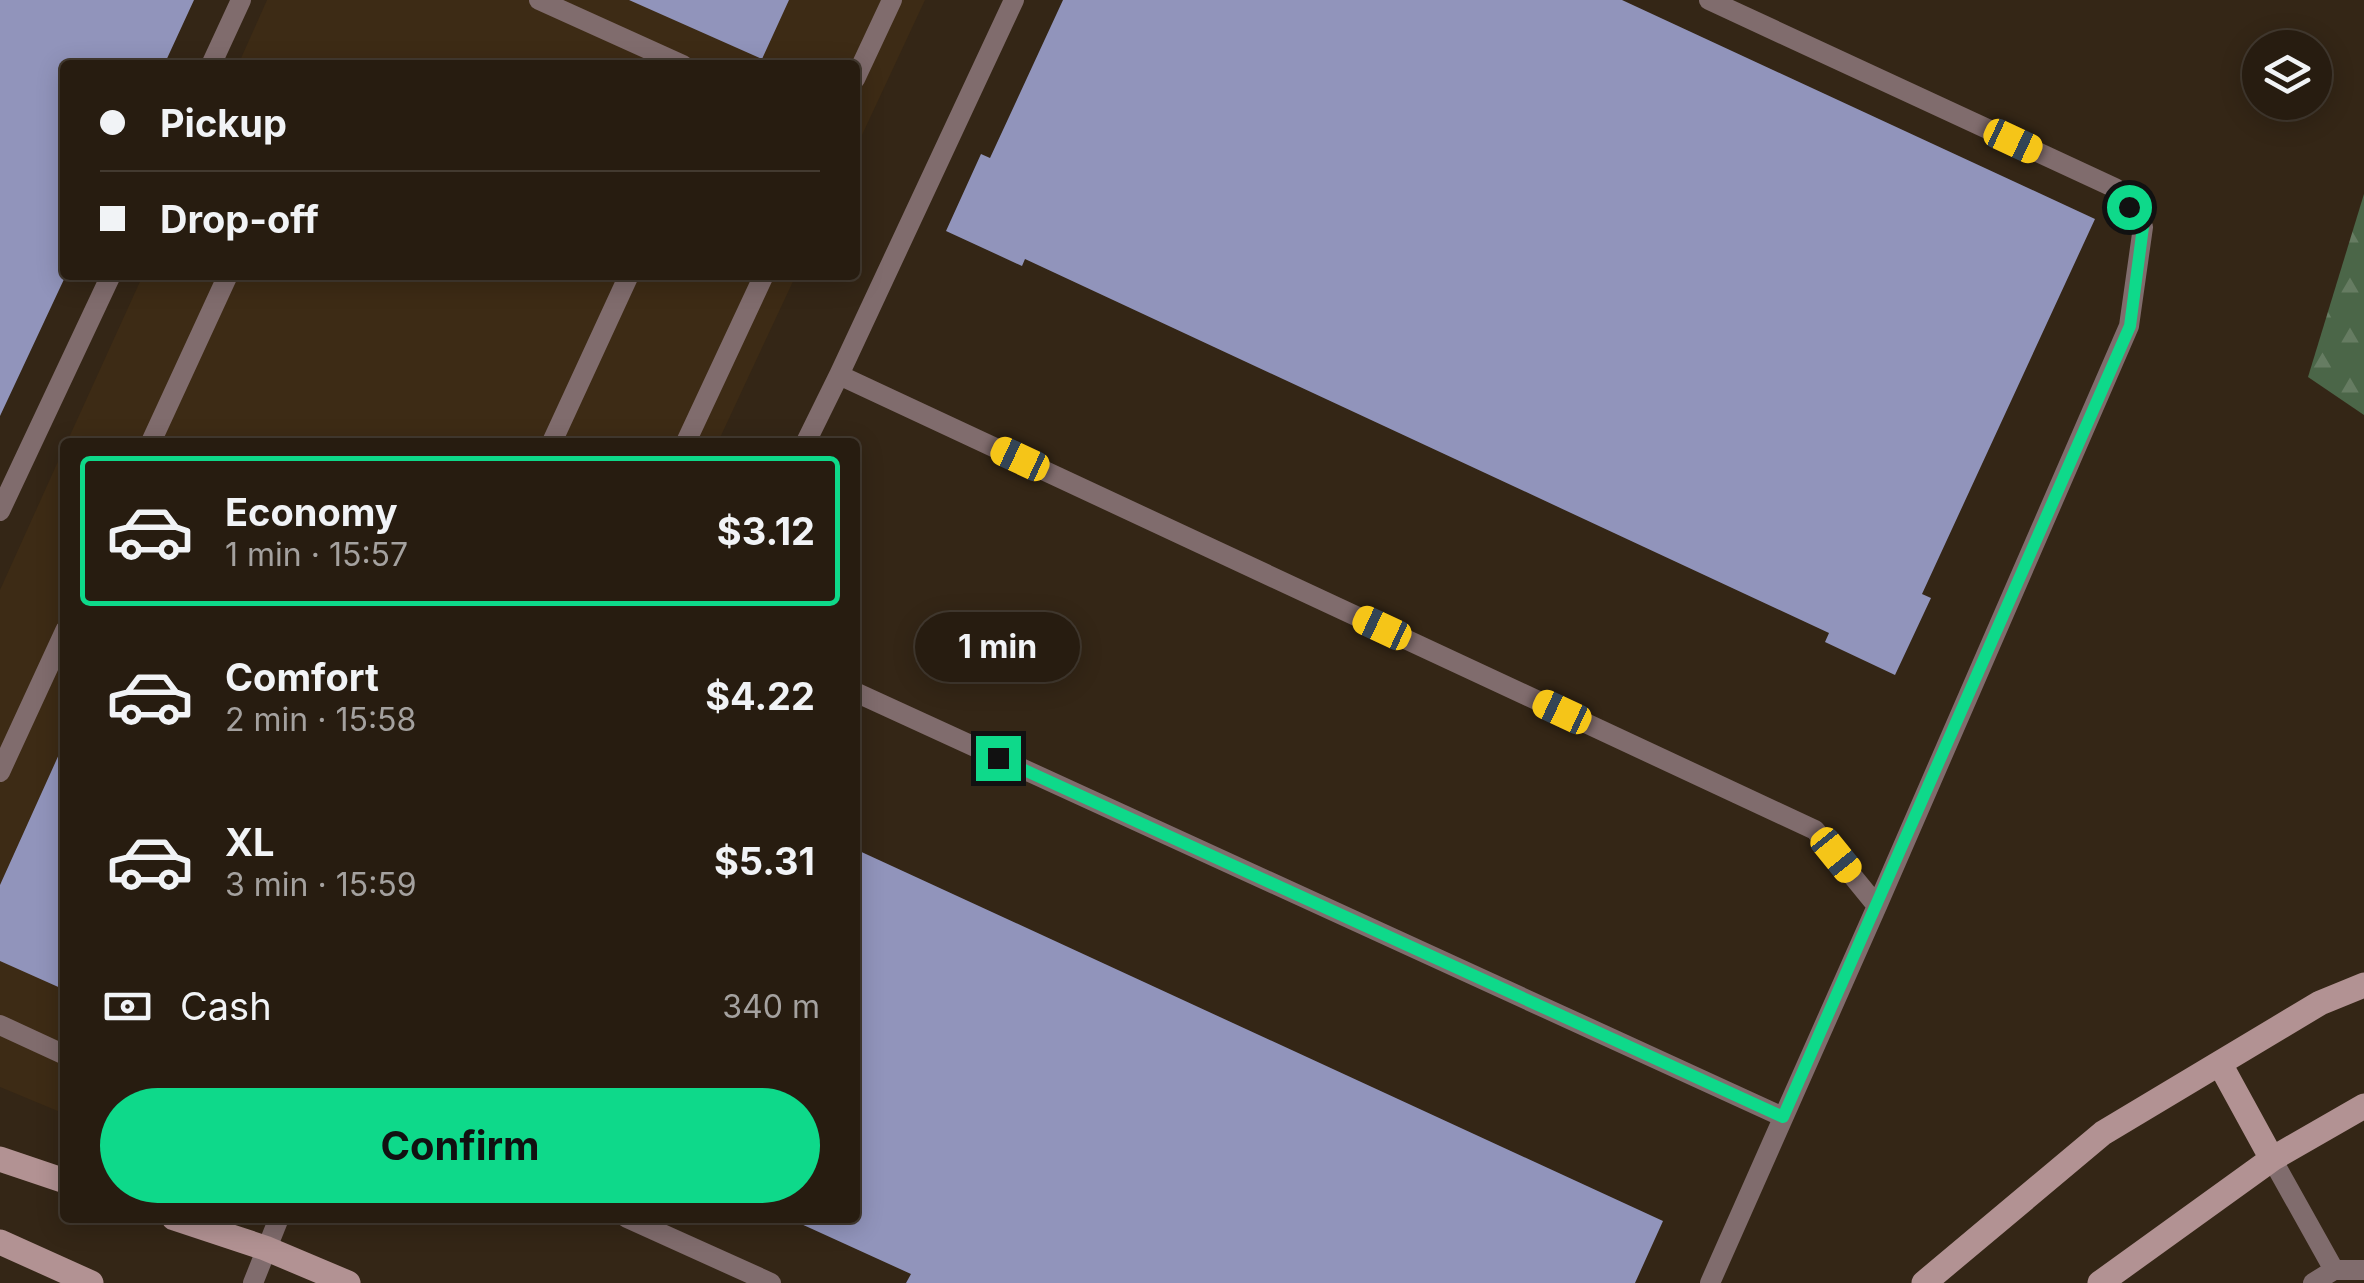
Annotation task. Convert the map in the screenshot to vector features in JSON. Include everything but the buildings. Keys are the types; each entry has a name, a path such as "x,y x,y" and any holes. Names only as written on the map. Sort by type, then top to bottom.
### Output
{"main road":[{"path":"1924,1283 2103,1133 2320,1003 2364,985"},
{"path":"2220,1064 2272,1160"},
{"path":"2100,1283 2272,1160 2364,1106"},
{"path":"0,1159 60,1179"},
{"path":"189,1223 265,1248 348,1283"},
{"path":"0,1242 91,1283"}],"lane":[{"path":"213,60 241,0"},
{"path":"539,0 672,60"},
{"path":"860,68 892,0"},
{"path":"808,438 1014,0"},
{"path":"1708,0 2114,188 2143,227 2130,326 1710,1283"},
{"path":"0,511 110,280"},
{"path":"154,438 226,280"},
{"path":"554,438 627,280"},
{"path":"688,438 762,280"},
{"path":"839,375 1815,830 1877,906"},
{"path":"0,772 60,642"},
{"path":"860,694 1783,1117"},
{"path":"0,1025 60,1053"},
{"path":"2272,1160 2334,1270"},
{"path":"253,1283 277,1223"},
{"path":"637,1223 770,1283"},
{"path":"2313,1283 2334,1270 2364,1270"}],"shaded area":[{"path":"267,0 925,0 860,139 860,60 240,60"},
{"path":"141,280 794,280 720,438 69,438"},
{"path":"60,457 60,1112 0,1087 0,590"}],"green space":[{"path":"2364,194 2364,415 2308,377"}],"route":[{"path":"998,758 1783,1117 2130,326 2143,227 2129,207"}]}
